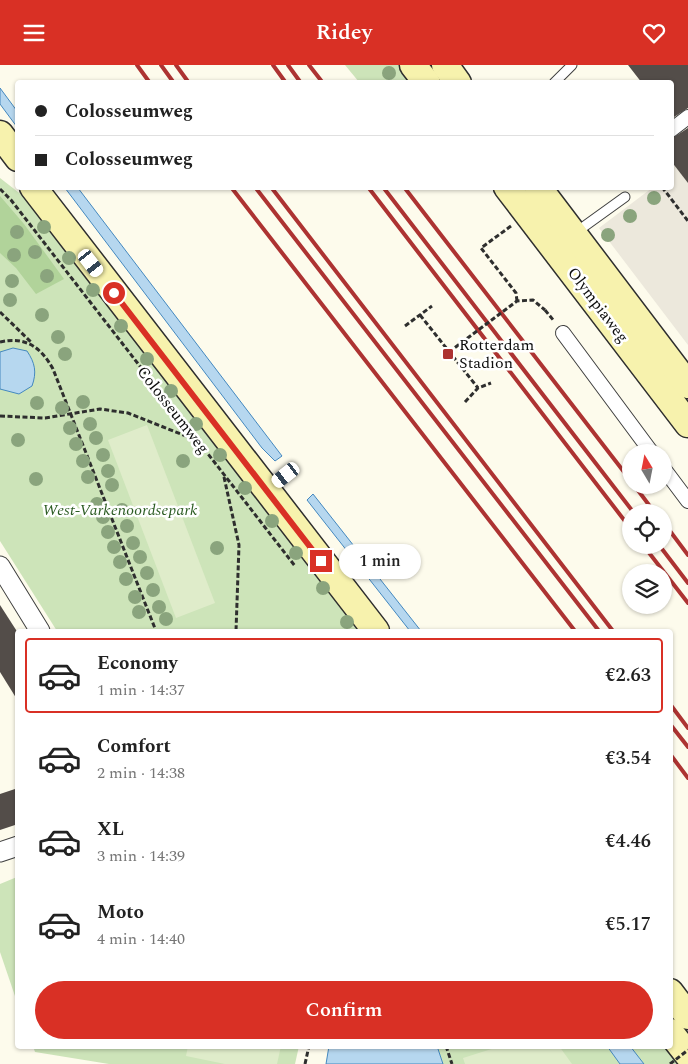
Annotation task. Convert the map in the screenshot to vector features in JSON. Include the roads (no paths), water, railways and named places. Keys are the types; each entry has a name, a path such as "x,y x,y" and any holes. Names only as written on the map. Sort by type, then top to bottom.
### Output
{"main road":[{"path":"413,65 425,80"},
{"path":"444,65 456,80"},
{"path":"0,134 15,154"},
{"name":"Colosseumweg","path":"0,165 15,176"},
{"name":"Colosseumweg","path":"33,190 276,482 375,629"},
{"name":"Olympiaweg","path":"510,190 563,240 688,385"},
{"name":"Olympiaweg","path":"539,190 563,240 688,424"},
{"path":"673,997 688,1016"},
{"path":"673,1036 688,1055"}],"street":[{"path":"674,128 688,117"},
{"path":"563,333 645,444"},
{"path":"672,480 688,501"},
{"path":"0,566 39,629"},
{"path":"0,852 15,847"}],"lane":[{"path":"557,80 572,65"},
{"path":"563,240 625,197"}],"water":[{"path":"0,88 15,108 15,124 0,104"},
{"path":"67,190 80,190 282,456 275,461 262,448"},
{"path":"13,348 27,351 34,368 32,386 19,394 0,389 0,352"},
{"path":"313,494 419,629 408,629 307,500"},
{"path":"328,1049 438,1049 443,1064 326,1064"},
{"path":"609,1049 632,1049 644,1064 620,1064"}],"railway":[{"path":"137,65 148,80"},
{"path":"161,65 172,80"},
{"path":"176,65 187,80"},
{"path":"273,65 284,80"},
{"path":"288,65 299,80"},
{"path":"309,65 321,80"},
{"path":"233,190 573,629"},
{"path":"257,190 597,629"},
{"path":"273,190 611,629"},
{"path":"370,190 622,517"},
{"path":"385,190 627,504"},
{"path":"406,190 622,469"},
{"path":"641,494 648,504"},
{"path":"672,534 688,555"},
{"path":"650,554 688,603"},
{"path":"666,554 688,583"},
{"path":"673,708 688,728"},
{"path":"673,728 688,747"},
{"path":"673,758 688,778"}],"place":[{"name":"Rotterdam Stadion","path":"448,354"}],"park label":[{"name":"West-Varkenoordsepark","path":"120,510"}]}
